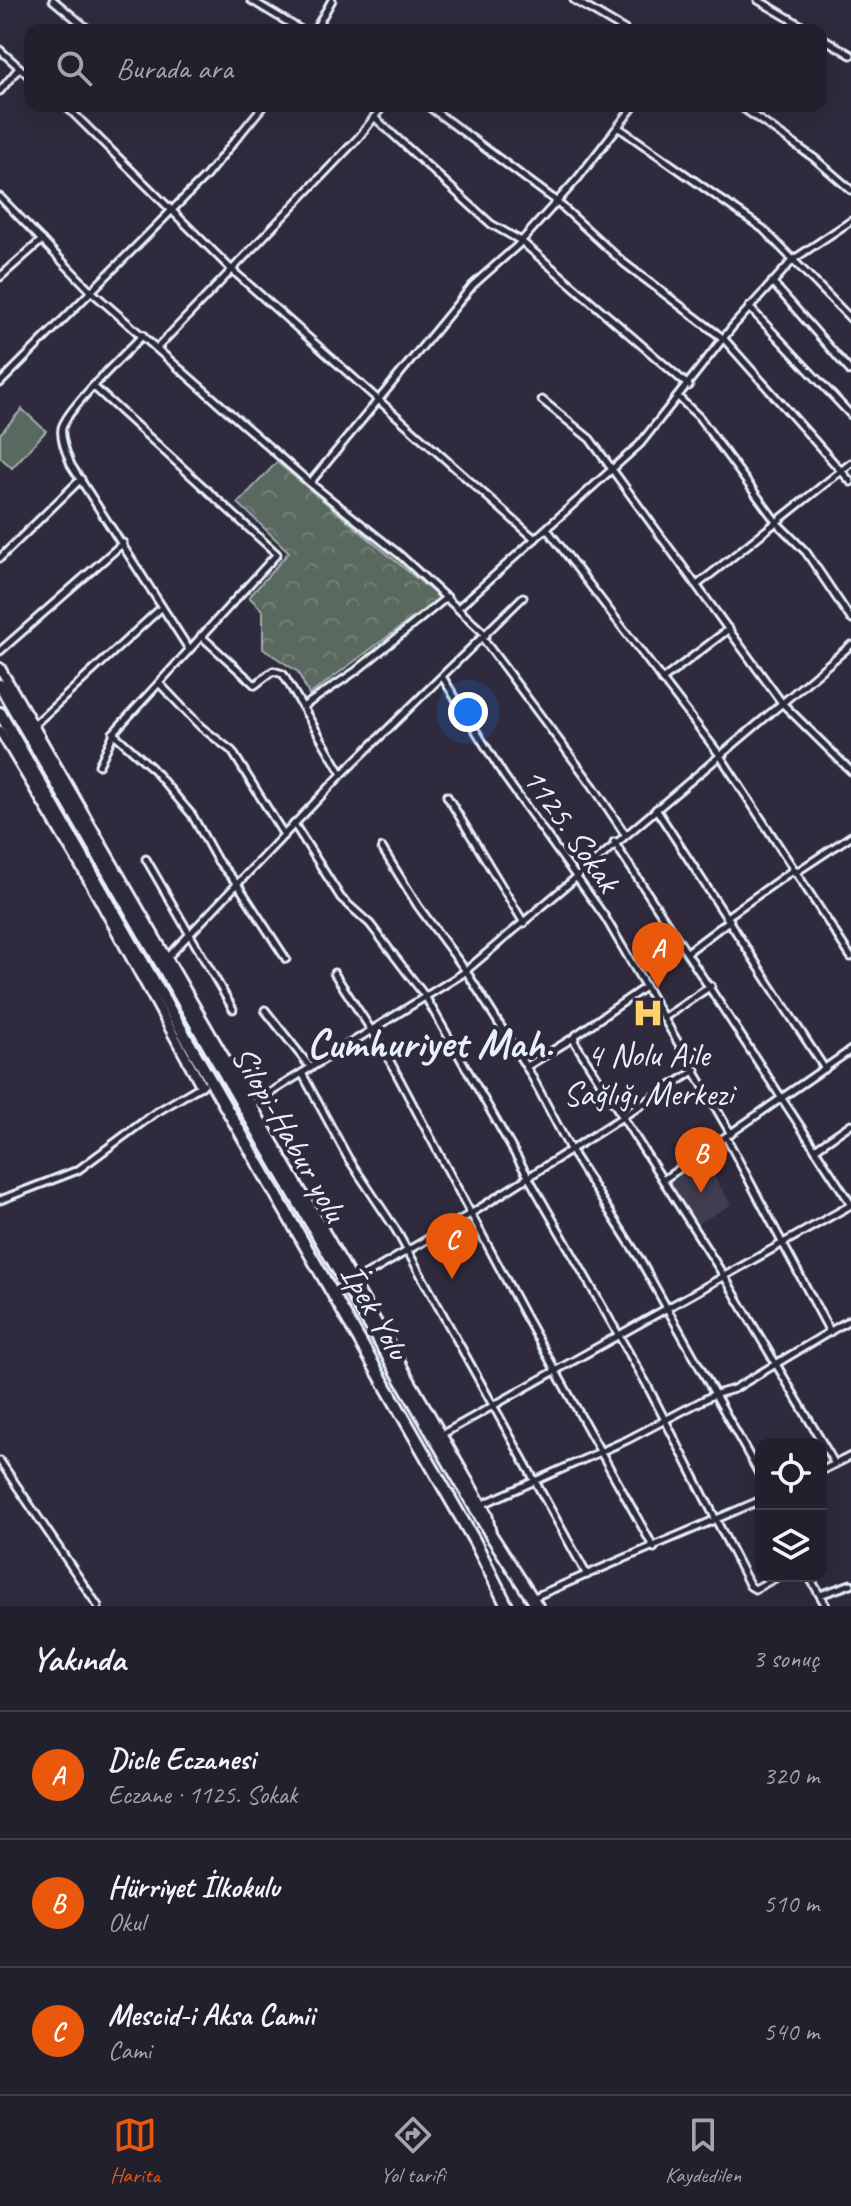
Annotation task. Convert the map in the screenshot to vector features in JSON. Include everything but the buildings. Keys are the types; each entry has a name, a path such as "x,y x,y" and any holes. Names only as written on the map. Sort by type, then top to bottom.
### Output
{"highway":[{"name":"Silopi-Habur yolu","path":"0,685 478,1506 491,1535 534,1602"},
{"name":"İpek Yolu","path":"0,713 281,1200 475,1542 507,1606"},
{"path":"281,1200 293,1193"}],"street":[{"path":"53,0 82,24"},
{"path":"251,0 291,24"},
{"path":"318,24 332,0"},
{"path":"574,0 615,24"},
{"path":"758,0 799,24"},
{"path":"827,41 851,55"},
{"path":"0,50 24,72"},
{"path":"0,91 19,68"},
{"path":"72,112 231,269 535,539"},
{"path":"0,383 172,212 258,112"},
{"path":"157,348 378,112"},
{"path":"436,112 555,200 624,263 724,339 851,482"},
{"path":"310,483 473,285 521,241 578,178 629,112"},
{"path":"749,112 814,158 851,190"},
{"path":"374,117 491,224 521,241 689,386"},
{"path":"618,127 763,229 851,319"},
{"path":"0,197 92,292 458,608 484,637 625,834"},
{"path":"458,608 640,444 749,307 794,259 851,221"},
{"path":"0,277 42,240"},
{"path":"772,282 851,372"},
{"path":"749,307 851,415"},
{"path":"143,335 94,387 62,429 66,452 81,479 123,543 160,609 189,649"},
{"path":"94,387 276,552 276,557 113,733 99,765"},
{"path":"678,397 699,417 777,523 806,552 851,619"},
{"path":"542,400 590,439 782,703 851,771"},
{"path":"697,585 851,463"},
{"path":"0,558 81,479"},
{"path":"547,529 719,754 851,957"},
{"path":"0,651 123,543"},
{"path":"304,706 356,671 447,597"},
{"path":"167,958 342,774 523,597"},
{"path":"34,725 160,609"},
{"path":"662,680 729,629"},
{"path":"201,636 255,685 273,671 283,674 342,774"},
{"path":"251,1104 466,971 614,842 851,645"},
{"path":"0,668 354,1282 478,1506 602,1451 713,1395 734,1389 851,1319"},
{"name":"1125. Sokak","path":"443,678 504,776 605,917 665,1017 696,1070 781,1244 830,1332"},
{"path":"159,683 201,727 232,751 284,835"},
{"path":"0,731 84,872 201,1085"},
{"path":"113,733 151,767 192,815 217,860 238,885 286,959"},
{"path":"447,796 524,923"},
{"path":"656,809 825,1069"},
{"path":"294,824 341,898 370,924 425,996 618,1335 718,1518 753,1589 767,1582"},
{"path":"689,951 729,918 851,836"},
{"path":"441,1435 668,1310 851,1204 689,951 614,842"},
{"path":"382,848 418,906 466,971 526,1067 571,1151 668,1310 755,1467"},
{"path":"146,859 233,1009"},
{"path":"334,973 373,1030 523,1312 559,1371 654,1548"},
{"path":"665,1017 711,986"},
{"path":"526,1067 645,987"},
{"path":"265,1010 311,1068"},
{"path":"574,1037 622,1118 724,1276 835,1464"},
{"path":"663,1180 783,1100 851,1050"},
{"path":"354,1282 472,1213 696,1070"},
{"path":"302,1073 348,1158 407,1251 587,1575"},
{"path":"0,1200 78,1170 155,1113 211,1079"},
{"path":"815,1149 851,1124"},
{"path":"827,1468 851,1456"},
{"path":"0,1461 98,1606"},
{"path":"534,1602 587,1575 755,1503"},
{"path":"812,1582 826,1606"},
{"path":"820,1595 851,1584"}],"shaded area":[{"path":"705,1160 731,1205 697,1224 670,1182"}],"green space":[{"path":"22,409 46,431 12,468 0,457 0,434"},
{"path":"277,462 440,598 309,695 298,672 263,649 263,611 249,597 289,552 238,503"}],"place":[{"name":"Dicle Eczanesi","path":"658,988"},
{"name":"4 Nolu Aile Sağlığı Merkezi","path":"648,1013"},
{"name":"Hürriyet İlkokulu","path":"701,1193"},
{"name":"Mescid-i Aksa Camii","path":"452,1279"}],"district":[{"name":"Cumhuriyet Mah.","path":"430,1042"}]}
